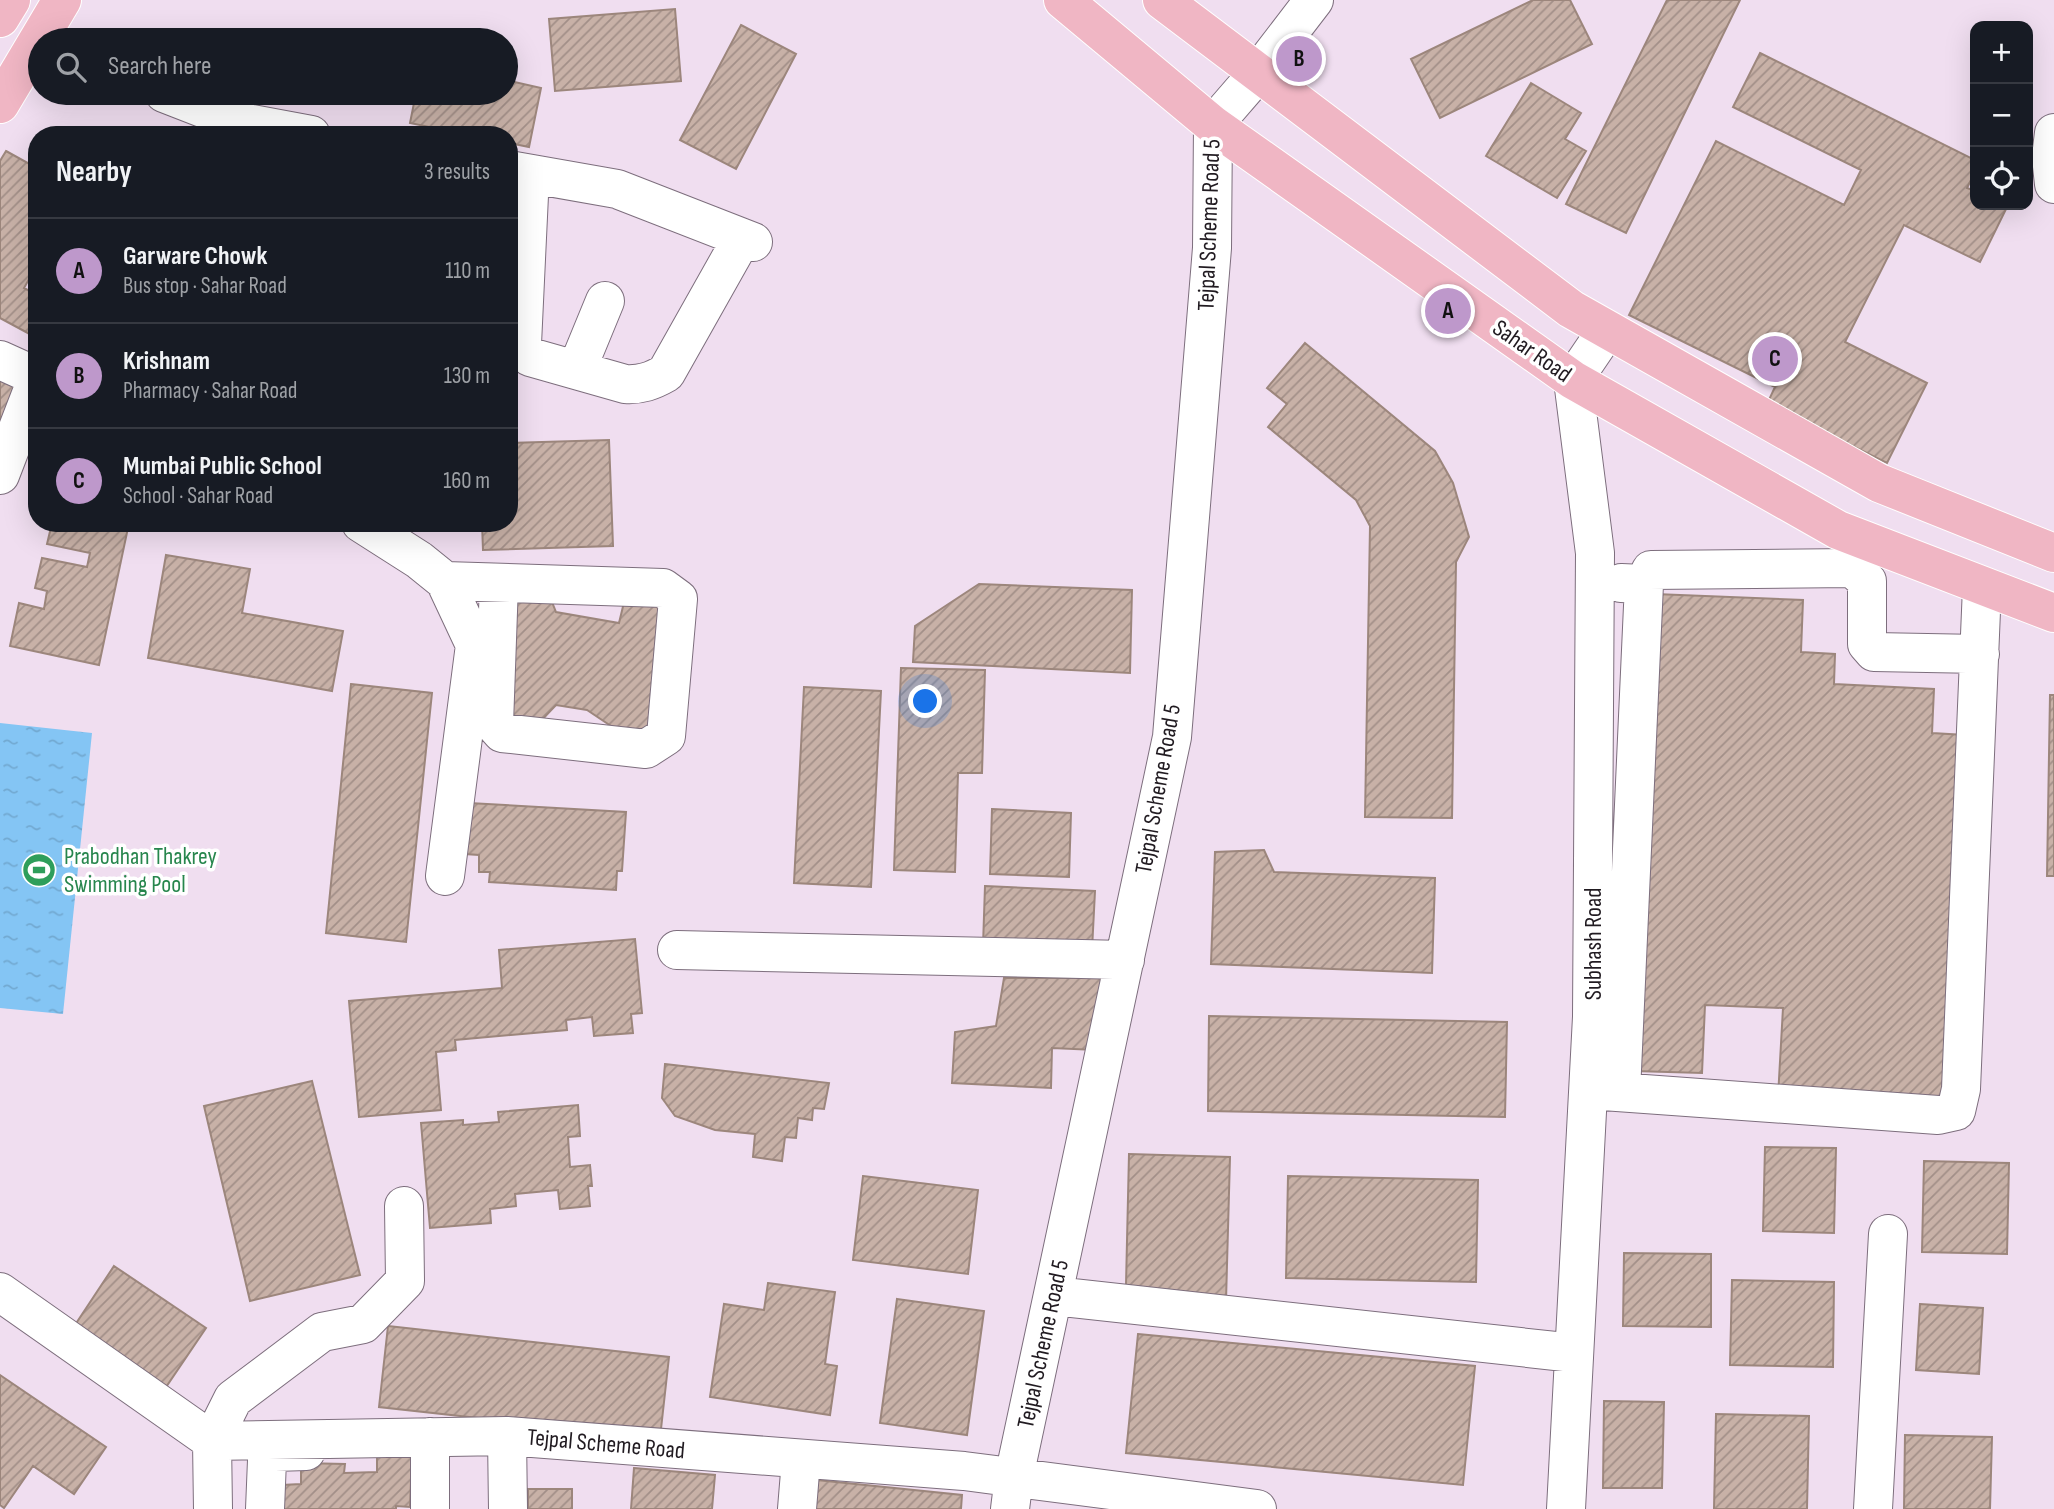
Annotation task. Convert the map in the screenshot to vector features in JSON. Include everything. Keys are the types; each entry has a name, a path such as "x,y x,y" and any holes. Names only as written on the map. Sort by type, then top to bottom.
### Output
{"main road":[{"path":"0,17 10,0"},
{"path":"47,28 62,0"},
{"name":"Sahar Road","path":"1063,0 1213,125 1573,380 1838,530 2054,613"},
{"path":"1163,0 1571,309 1879,483 2054,553"},
{"path":"0,103 28,60"}],"street":[{"name":"Tejpal Scheme Road 5","path":"1012,1493 1172,737 1212,248 1213,125 1258,73 1314,0"},
{"path":"0,17 28,36"},
{"path":"195,105 236,121 263,126"},
{"path":"2054,134 2051,157 2054,184"},
{"path":"520,172 618,189 747,240 666,373 653,381 631,384 530,356 524,351 520,172"},
{"path":"577,369 606,301"},
{"path":"1573,380 1607,330"},
{"path":"0,335 28,347"},
{"path":"0,360 28,373"},
{"name":"Subhash Road","path":"1566,1509 1574,1353 1605,1091 1592,1003 1595,554 1573,380"},
{"path":"0,475 28,402"},
{"path":"375,532 445,581 475,645 494,724 502,733 646,749 666,737 678,599 663,588 445,581"},
{"path":"1980,654 1874,652 1867,644 1867,582 1852,568 1651,570 1644,584 1605,1091 1938,1115 1956,1111 1961,1088 1980,654 1982,587"},
{"path":"1595,582 1644,584"},
{"path":"445,876 499,583"},
{"path":"677,950 1125,960"},
{"path":"212,1509 212,1441 233,1399 321,1332 363,1324 405,1281 404,1206"},
{"path":"1873,1509 1888,1234"},
{"path":"0,1292 212,1441"},
{"path":"1054,1296 1574,1353"},
{"path":"507,1436 508,1509"},
{"name":"Tejpal Scheme Road","path":"212,1441 430,1444 507,1436 799,1481 970,1489 1257,1509"},
{"path":"265,1509 265,1465 275,1452 430,1444 430,1509"}],"water":[{"name":"Prabodhan Thakrey Swimming Pool","path":"0,723 92,733 63,1014 0,1008"}],"building":[{"path":"1533,0 1570,0 1592,44 1440,118 1411,59"},
{"path":"1667,0 1740,0 1626,233 1566,204"},
{"path":"675,9 681,81 555,91 549,19"},
{"path":"741,25 796,54 736,169 680,140"},
{"path":"1760,53 1970,158 1970,182 1967,188 1970,189 1970,210 2006,210 1980,262 1904,225 1845,342 1927,383 1887,463 1767,404 1775,387 1629,315 1716,141 1844,205 1861,170 1733,107"},
{"path":"518,83 541,88 529,147 518,145 518,126 424,126 410,123 414,105 518,105"},
{"path":"1531,83 1581,113 1565,139 1586,151 1557,198 1486,156"},
{"path":"6,151 28,163 28,281 24,288 28,290 28,333 0,318 0,161"},
{"path":"1305,343 1435,451 1453,483 1469,537 1456,562 1452,818 1365,817 1370,526 1356,500 1268,427 1287,404 1267,388"},
{"path":"0,367 28,377 28,390 0,451"},
{"path":"609,440 613,546 483,550 482,532 518,532 518,443"},
{"path":"50,532 127,532 99,665 10,646 19,603 44,609 47,591 35,588 42,558 87,567 90,553 47,544"},
{"path":"166,555 250,569 242,613 343,631 332,691 148,658"},
{"path":"979,584 1132,590 1130,673 913,662 915,626"},
{"path":"509,588 550,597 556,612 619,623 627,590 669,599 660,728 617,730 587,710 556,705 539,723 500,718"},
{"path":"1655,594 1803,600 1801,652 1835,654 1834,684 1934,689 1932,733 1965,735 1949,1105 1778,1097 1783,1008 1705,1005 1702,1073 1634,1071"},
{"path":"901,668 985,670 982,773 958,773 955,872 894,870"},
{"path":"351,684 432,693 406,942 326,933"},
{"path":"804,687 881,691 871,887 794,883"},
{"path":"2050,695 2054,695 2054,876 2047,876"},
{"path":"469,803 626,812 622,871 617,871 616,890 489,882 490,872 479,872 479,855 465,854"},
{"path":"992,809 1071,813 1069,877 990,874"},
{"path":"1264,850 1274,872 1435,878 1432,973 1211,964 1215,852"},
{"path":"985,886 1095,891 1092,950 983,946"},
{"path":"635,939 642,1013 631,1014 633,1033 594,1036 592,1017 566,1020 567,1030 455,1040 456,1050 436,1052 441,1110 359,1117 349,1001 502,988 499,950"},
{"path":"1004,978 1112,978 1095,1050 1052,1048 1051,1088 952,1083 955,1032 996,1026"},
{"path":"1209,1016 1507,1022 1505,1117 1208,1111"},
{"path":"665,1064 829,1083 824,1109 813,1108 812,1120 798,1118 796,1138 785,1137 782,1161 753,1157 755,1134 715,1130 675,1116 662,1098"},
{"path":"312,1081 360,1275 250,1301 204,1106"},
{"path":"578,1105 580,1136 568,1137 570,1167 590,1165 590,1206 560,1209 558,1190 515,1194 516,1206 490,1209 491,1223 430,1228 421,1123 463,1120 463,1125 499,1122 498,1112"},
{"path":"1765,1147 1836,1148 1834,1233 1763,1231"},
{"path":"1129,1154 1230,1157 1226,1301 1126,1285"},
{"path":"1924,1161 2009,1163 2007,1254 1922,1252"},
{"path":"863,1176 978,1190 968,1274 853,1260"},
{"path":"1288,1176 1478,1180 1476,1282 1286,1278"},
{"path":"1624,1253 1711,1254 1711,1327 1623,1326"},
{"path":"114,1266 206,1328 164,1390 73,1328"},
{"path":"1732,1280 1834,1282 1833,1367 1730,1365"},
{"path":"768,1283 835,1292 825,1364 837,1366 830,1415 710,1397 724,1304 764,1310"},
{"path":"897,1299 984,1311 967,1435 880,1423"},
{"path":"1920,1304 1983,1308 1979,1374 1916,1370"},
{"path":"388,1326 669,1357 660,1438 379,1407"},
{"path":"1138,1334 1475,1366 1463,1485 1126,1453"},
{"path":"0,1375 106,1447 74,1494 33,1466 4,1508 0,1505"},
{"path":"1604,1401 1664,1402 1662,1488 1603,1488"},
{"path":"1716,1414 1809,1416 1807,1509 1714,1509"},
{"path":"1905,1435 1992,1437 1990,1509 1904,1509"},
{"path":"377,1451 412,1452 410,1507 283,1509 282,1485 301,1484 301,1463 345,1464 344,1473 377,1472"},
{"path":"634,1468 715,1475 712,1509 631,1509"},
{"path":"807,1479 962,1495 961,1509 804,1509"},
{"path":"528,1489 572,1489 572,1509 528,1509"}],"place":[{"name":"Krishnam","path":"1299,59"},
{"name":"Garware Chowk","path":"1448,311"},
{"name":"Mumbai Public School","path":"1775,359"},
{"name":"Prabodhan Thakrey Swimming Pool","path":"39,870"}]}
